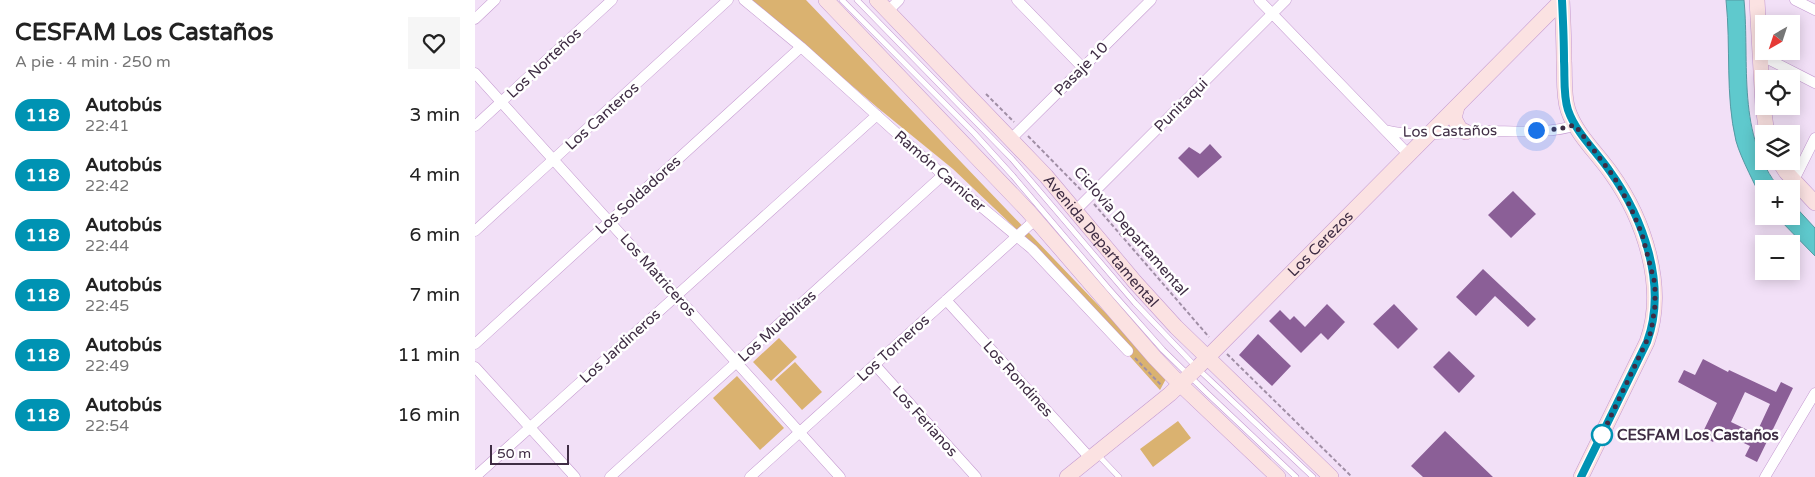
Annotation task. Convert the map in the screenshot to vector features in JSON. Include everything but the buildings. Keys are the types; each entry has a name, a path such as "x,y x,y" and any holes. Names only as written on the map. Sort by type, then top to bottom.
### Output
{"street":[{"path":"475,19 495,0"},
{"name":"Los Norteños","path":"475,126 612,0"},
{"name":"Los Canteros","path":"475,231 729,0"},
{"name":"Ramón Carnicer","path":"744,0 801,47 943,175 1032,249 1129,351"},
{"name":"Avenida Departamental","path":"826,0 1035,220 1099,295 1189,376 1277,477"},
{"name":"Avenida Departamental","path":"877,0 1017,134 1135,282 1189,376 1312,460 1331,477"},
{"path":"888,11 899,0"},
{"name":"Pasaje 10","path":"1017,134 1151,0"},
{"name":"Los Castaños","path":"1259,0 1409,155"},
{"name":"Punitaqui","path":"1076,210 1286,0"},
{"path":"1562,0 1566,103 1575,125 1614,177 1630,206 1648,253 1655,295 1654,320 1647,342 1581,477"},
{"name":"Los Cerezos","path":"1067,477 1189,376 1562,0"},
{"path":"1757,0 1758,15"},
{"path":"1795,0 1815,10"},
{"path":"1025,3 1083,68"},
{"path":"1541,23 1555,24 1561,28 1564,34"},
{"name":"Los Soldadores","path":"475,344 801,47"},
{"path":"1760,60 1765,125"},
{"path":"1770,60 1815,83"},
{"name":"Los Matriceros","path":"475,73 840,477"},
{"path":"1457,107 1454,118 1456,124 1466,132"},
{"name":"Los Jardineros","path":"475,477 877,115"},
{"name":"Los Castaños","path":"1385,130 1431,133 1553,130 1575,125"},
{"path":"1786,170 1794,180 1815,138"},
{"name":"Los Mueblitas","path":"610,477 943,175"},
{"path":"1800,187 1815,203"},
{"name":"Los Torneros","path":"750,477 1035,220"},
{"name":"Los Rondines","path":"946,300 1093,456"},
{"name":"Los Ferianos","path":"875,364 976,477"},
{"path":"475,366 575,477"},
{"path":"1765,477 1815,393"}],"lane":[{"path":"842,0 974,133 1109,289 1189,376 1296,477"},
{"path":"857,0 1012,159 1052,204 1189,376 1313,477"},
{"path":"1093,456 1119,477"},
{"path":"1312,460 1324,477"}],"path":[{"name":"Ciclovía Departamental","path":"983,90 1017,134 1089,198 1200,327 1352,477"},
{"path":"1129,351 1189,376"}],"shaded area":[{"path":"752,0 806,0 1167,377 1160,390 1013,226 953,169 878,108"},
{"path":"1726,0 1744,0 1746,74 1751,122 1755,138 1755,170 1767,170 1774,180 1755,180 1755,185 1736,141 1729,89"},
{"path":"1800,212 1815,228 1815,256 1800,241 1800,235 1795,235 1785,225 1800,225"},
{"path":"779,338 797,357 771,381 753,362"},
{"path":"795,362 822,392 802,410 775,380"},
{"path":"737,376 784,428 760,450 713,398"},
{"path":"1178,421 1191,438 1153,467 1140,449"}],"bus line":[{"name":"118","path":"1562,0 1565,94 1568,112 1575,125 1623,192 1642,234 1655,284 1654,320 1651,332 1581,477"}],"place":[{"name":"CESFAM Los Castaños","path":"1602,435"}],"route":[{"path":"1536,130 1559,129 1575,125 1623,192 1637,220 1653,273 1655,306 1651,332 1600,439 1602,435"}]}
